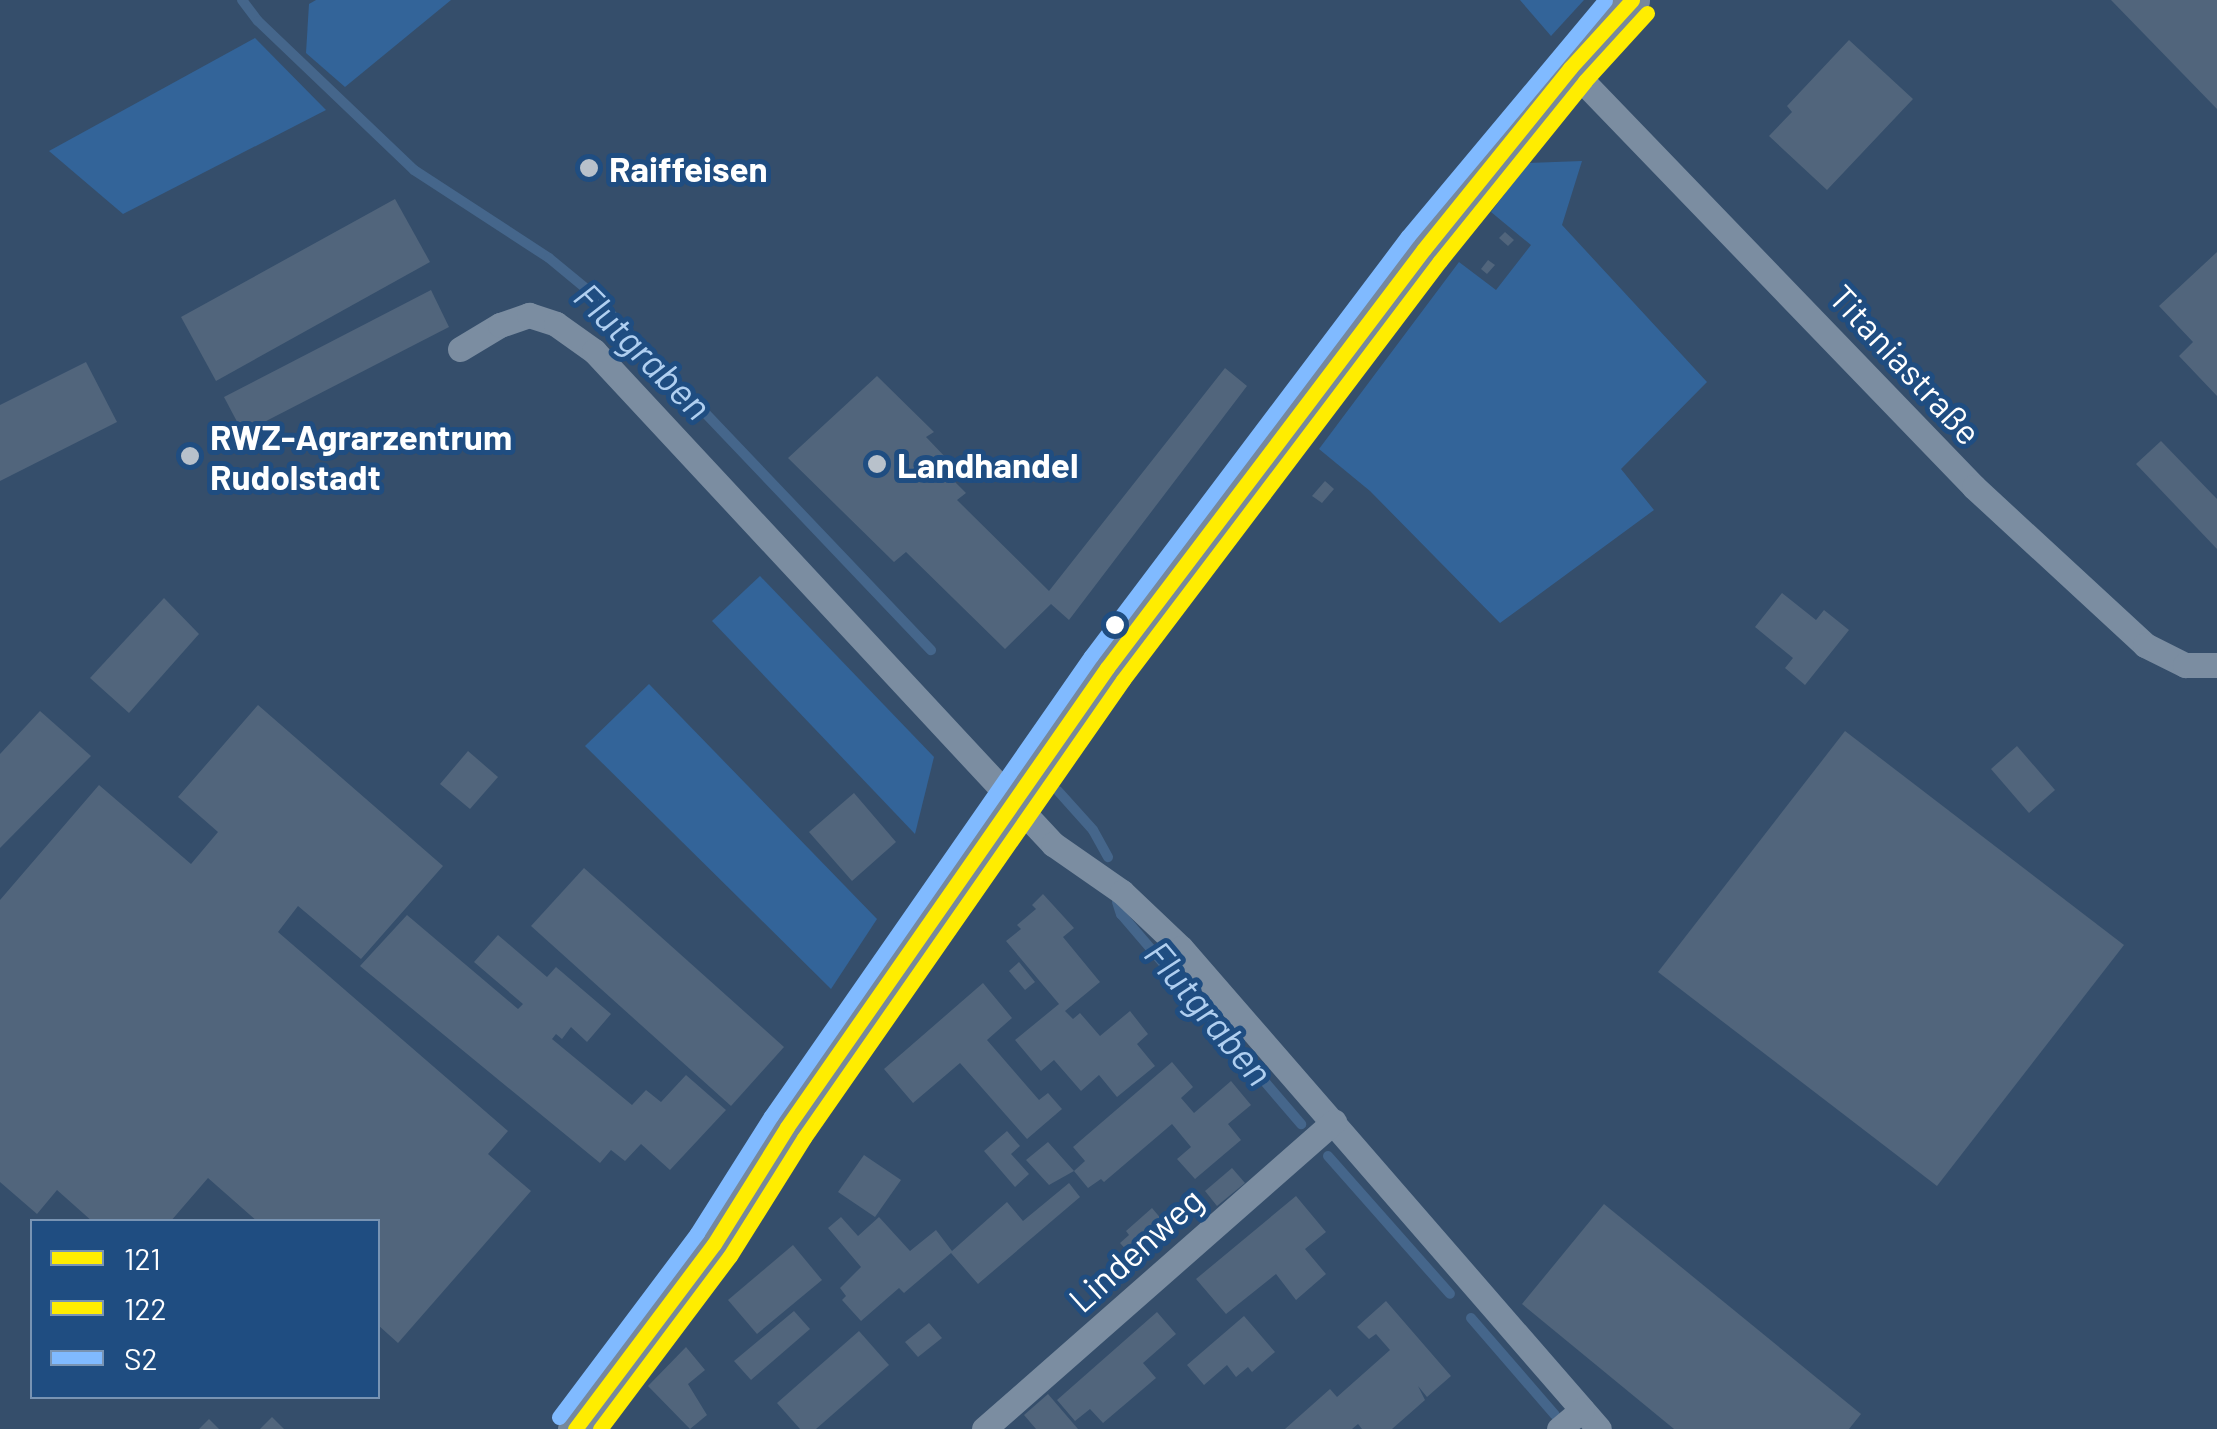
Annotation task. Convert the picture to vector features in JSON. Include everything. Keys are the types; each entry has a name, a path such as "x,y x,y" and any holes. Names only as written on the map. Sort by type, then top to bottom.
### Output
{"street":[{"path":"575,1429 714,1244 787,1127 1011,800 1304,404 1570,68 1632,0"},
{"name":"Titaniastraße","path":"1570,68 1974,487 2145,645 2185,665 2217,665"},
{"path":"460,348 500,325 529,315 556,324 594,351 1053,844 1122,892 1181,948 1590,1419 1560,1429"},
{"name":"Lindenweg","path":"984,1429 1334,1122"}],"shaded area":[{"path":"316,0 451,0 345,87 306,53 309,4"},
{"path":"1520,0 1584,0 1551,36"},
{"path":"255,38 326,110 123,214 49,151"},
{"path":"1582,161 1562,225 1707,382 1621,469 1654,510 1500,623 1370,491 1319,449 1459,262 1496,290 1531,245 1491,212 1528,163"},
{"path":"760,576 934,757 915,834 712,621"},
{"path":"649,684 877,919 831,989 585,746"}],"building":[{"path":"2111,0 2217,0 2217,109"},
{"path":"1849,40 1913,99 1827,190 1769,136 1792,112 1787,106"},
{"path":"395,199 430,262 216,381 181,317"},
{"path":"1505,232 1514,240 1508,246 1499,238"},
{"path":"2217,252 2217,396 2179,356 2193,342 2159,306"},
{"path":"1488,260 1495,265 1487,274 1481,269"},
{"path":"431,290 449,327 243,433 224,397"},
{"path":"86,362 117,422 0,481 0,405"},
{"path":"1225,368 1247,386 1069,620 1051,604 1005,649 906,552 894,562 788,458 877,376 934,432 926,437 951,463 943,470 966,493 957,500 1049,591"},
{"path":"2161,441 2217,499 2217,549 2136,464"},
{"path":"1325,481 1334,489 1322,503 1312,496"},
{"path":"1782,593 1816,620 1824,610 1849,630 1805,685 1785,668 1793,658 1755,627"},
{"path":"164,598 199,634 129,713 90,678"},
{"path":"258,705 443,866 361,959 298,906 278,932 508,1131 488,1154 531,1191 398,1343 380,1327 380,1219 255,1219 208,1178 173,1219 90,1219 57,1190 37,1214 0,1182 0,900 99,785 191,864 218,832 178,797"},
{"path":"40,711 91,756 0,848 0,754"},
{"path":"1845,731 2124,945 1937,1186 1658,972"},
{"path":"2017,746 2055,790 2029,813 1991,769"},
{"path":"468,751 498,777 470,809 440,784"},
{"path":"854,793 896,842 852,881 809,832"},
{"path":"584,868 784,1047 731,1106 531,926"},
{"path":"1043,894 1074,928 1063,937 1100,982 1065,1011 1073,1019 1080,1013 1100,1036 1130,1011 1148,1034 1137,1044 1155,1066 1117,1097 1099,1075 1081,1091 1054,1060 1041,1071 1015,1040 1059,1004 1006,941 1021,929 1017,925 1036,909 1032,905"},
{"path":"407,915 518,1009 523,1004 474,962 498,935 547,977 556,967 611,1014 587,1042 571,1027 562,1039 556,1034 552,1039 632,1105 646,1090 661,1102 686,1075 726,1110 670,1170 641,1144 625,1161 611,1150 600,1163 360,966"},
{"path":"1019,962 1035,982 1025,990 1009,971"},
{"path":"983,983 1012,1018 987,1040 1039,1100 1048,1093 1062,1109 1027,1139 960,1063 913,1103 884,1069"},
{"path":"1172,1062 1193,1087 1181,1098 1194,1113 1231,1081 1251,1105 1228,1124 1241,1140 1195,1179 1177,1159 1191,1147 1172,1124 1104,1182 1101,1179 1088,1188 1074,1171 1085,1161 1073,1147"},
{"path":"1007,1131 1020,1146 1011,1154 1029,1174 1015,1187 984,1151"},
{"path":"1048,1142 1074,1171 1049,1185 1026,1160"},
{"path":"864,1155 901,1180 875,1217 838,1192"},
{"path":"1232,1168 1245,1183 1217,1206 1205,1191"},
{"path":"1069,1183 1080,1197 978,1284 951,1253 904,1293 899,1288 861,1321 842,1300 846,1296 840,1288 861,1267 828,1228 841,1217 858,1236 879,1217 910,1251 936,1230 952,1251 1007,1202 1023,1221"},
{"path":"1296,1196 1326,1232 1305,1249 1326,1274 1296,1300 1276,1274 1226,1314 1196,1279"},
{"path":"1604,1204 1861,1414 1849,1429 1674,1429 1522,1304"},
{"path":"1152,1208 1173,1233 1138,1263 1120,1243 1129,1235 1126,1231"},
{"path":"793,1245 822,1280 757,1334 728,1300"},
{"path":"1386,1301 1451,1376 1427,1397 1418,1386 1425,1400 1392,1429 1362,1429 1358,1424 1352,1429 1285,1429 1330,1389 1337,1397 1390,1350 1376,1334 1369,1339 1357,1327"},
{"path":"794,1311 810,1329 751,1380 734,1361"},
{"path":"1157,1312 1176,1334 1143,1363 1156,1378 1103,1423 1090,1409 1075,1421 1057,1400"},
{"path":"1244,1316 1275,1352 1252,1372 1248,1367 1236,1377 1227,1365 1204,1385 1187,1365"},
{"path":"929,1323 942,1338 918,1357 905,1342"},
{"path":"859,1331 889,1365 816,1429 800,1429 777,1403"},
{"path":"686,1347 705,1370 688,1384 707,1415 690,1429 648,1386"},
{"path":"1048,1394 1078,1429 1036,1429 1024,1415"},
{"path":"272,1417 284,1429 260,1429"},
{"path":"209,1419 219,1429 199,1429"}],"waterway":[{"name":"Flutgraben","path":"242,0 258,21 414,170 549,258 589,291 931,650"},
{"name":"Flutgraben","path":"1058,791 1093,830 1108,857"},
{"name":"Flutgraben","path":"1117,902 1121,914 1301,1124"},
{"name":"Flutgraben","path":"1328,1156 1450,1294"},
{"name":"Flutgraben","path":"1471,1318 1555,1415"}],"transit line":[{"name":"S2","path":"559,1417 697,1233 771,1116 1091,656 1408,236 1605,0"},
{"name":"121","path":"575,1429 714,1244 787,1127 1107,668 1424,249 1570,68 1632,0"},
{"name":"122","path":"600,1429 730,1256 804,1138 1123,680 1440,261 1585,81 1647,13"}],"place":[{"name":"Raiffeisen","path":"589,168"},
{"name":"RWZ-Agrarzentrum Rudolstadt","path":"190,456"},
{"name":"Landhandel","path":"877,464"}]}
